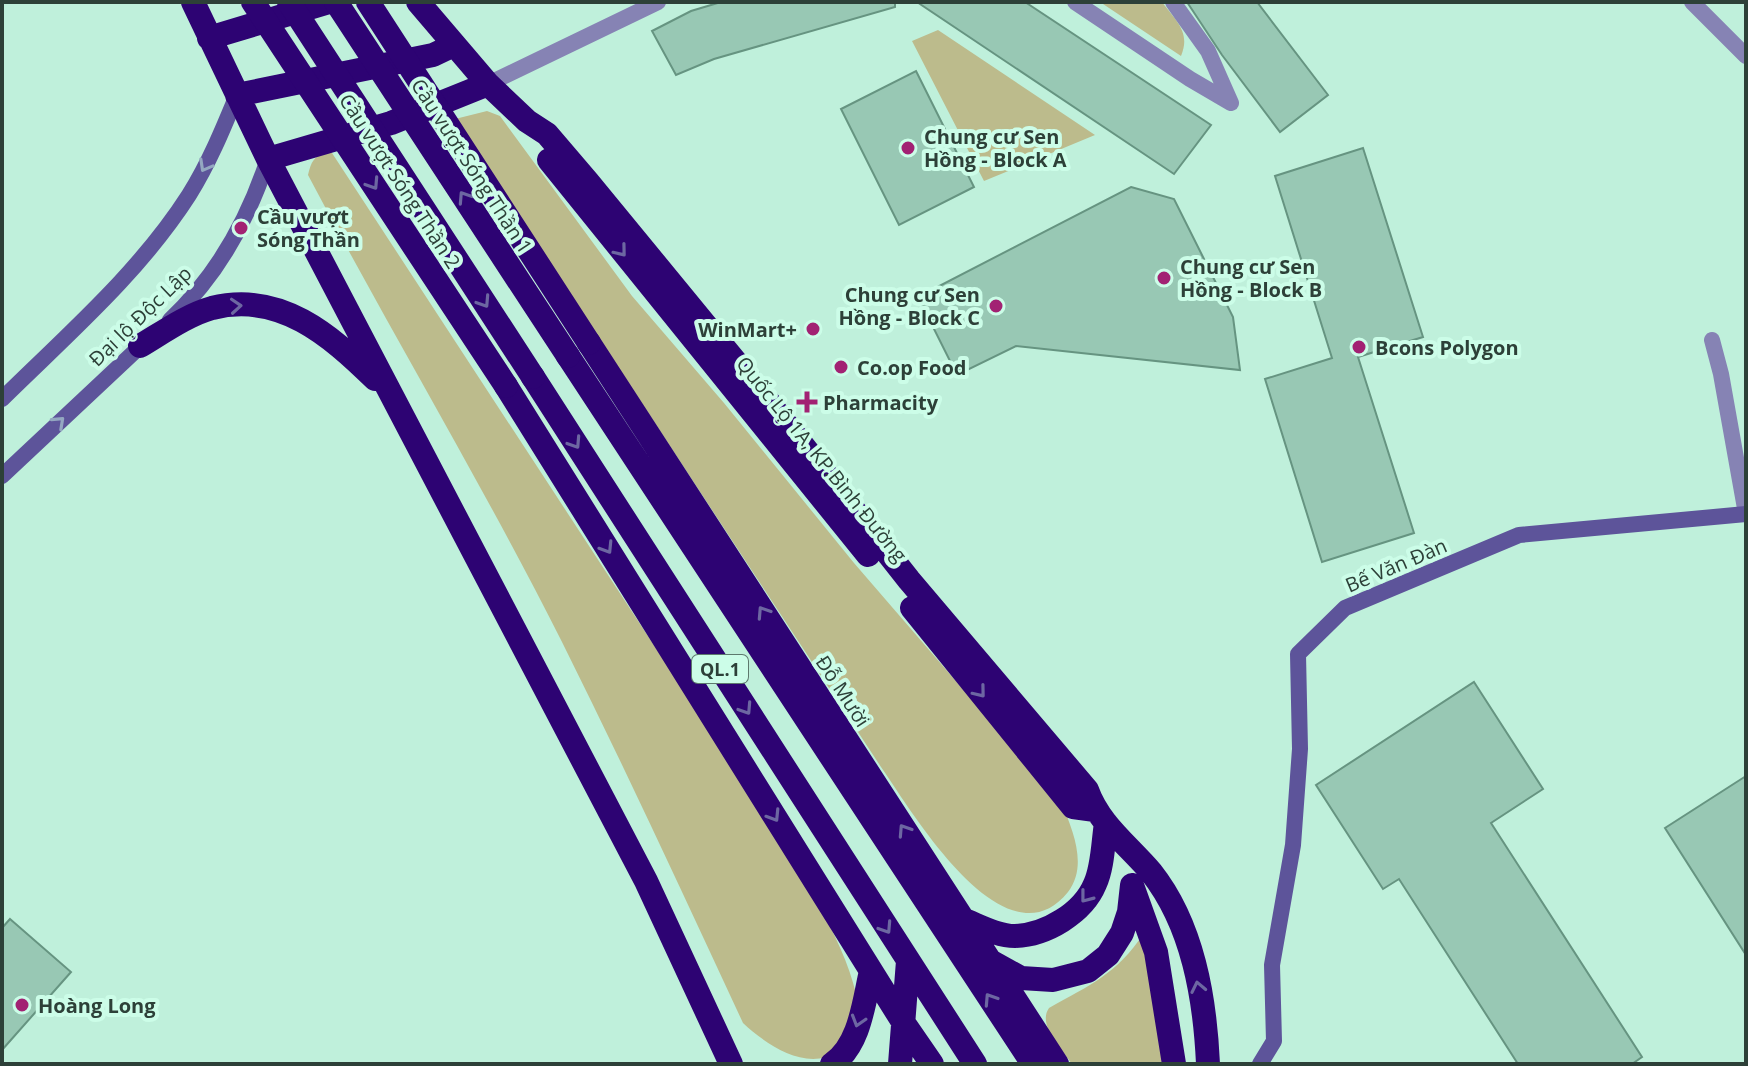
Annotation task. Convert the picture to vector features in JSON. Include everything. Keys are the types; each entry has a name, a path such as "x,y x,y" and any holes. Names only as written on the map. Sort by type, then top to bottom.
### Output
{"highway":[{"path":"193,2 268,159 646,881 733,1062"},
{"name":"Cầu vượt Sóng Thần 2","path":"253,2 506,386 871,971"},
{"name":"Cầu vượt Sóng Thần 2","path":"289,2 908,961"},
{"path":"209,38 329,2"},
{"name":"Cầu vượt Sóng Thần 1","path":"336,2 930,905"},
{"name":"Cầu vượt Sóng Thần 1","path":"368,2 589,343"},
{"path":"418,2 488,84 527,121 547,134 588,182 767,400 909,580 1087,790 1132,885 1156,952 1174,1064"},
{"path":"237,95 433,55 454,45"},
{"path":"268,159 391,123 488,84"},
{"path":"140,346 209,309 239,304 263,305 289,312 346,351 393,397"},
{"name":"Đỗ Mười","path":"589,343 1057,1064"},
{"path":"962,919 997,933 1015,936 1042,931 1061,921 1085,902 1096,883 1100,817"},
{"path":"1100,817 1151,872 1172,903 1187,936 1206,1026 1208,1064"},
{"path":"930,905 985,955 1021,978 1053,980 1088,971 1108,955 1122,933 1129,912 1132,885"},
{"name":"QL.1","path":"930,905 1033,1064"},
{"path":"900,1064 908,961"},
{"name":"QL.1","path":"908,961 975,1064"},
{"path":"832,1064 853,1039 871,971"},
{"name":"QL.1","path":"871,971 932,1064"}],"street":[{"path":"488,84 658,2"},
{"path":"1075,2 1231,103 1208,51 1173,2"},
{"path":"1692,2 1746,56"},
{"name":"Đại lộ Độc Lập","path":"2,399 127,275 167,228 211,157 237,95"},
{"name":"Đại lộ Độc Lập","path":"2,476 183,308 219,263 248,213 268,159"},
{"path":"1712,340 1746,514"},
{"name":"Bế Văn Đàn","path":"1260,1064 1274,1041 1272,965 1293,845 1300,749 1298,654 1345,608 1519,535 1746,514"}],"shaded area":[{"path":"1100,2 1162,2 1183,33 1181,56"},
{"path":"938,30 1095,135 984,181 912,41"},
{"path":"487,111 500,116 632,296 854,563 1062,804 1077,848 1077,871 1068,892 1043,911 1016,911 989,898 962,875 914,816 455,119"},
{"path":"332,153 765,815 817,902 841,948 857,1001 856,1025 826,1057 815,1059 792,1055 770,1044 743,1023 562,642 308,175 314,160"},
{"path":"1144,933 1167,1064 1072,1064 1048,1029 1046,1015 1049,1008 1113,969"}],"building":[{"path":"721,2 895,2 895,7 714,59 676,75 652,31 691,11"},
{"path":"917,2 1025,2 1211,125 1174,174"},
{"path":"1187,2 1257,2 1328,95 1280,132"},
{"name":"Chung cư Sen Hồng - Block A","path":"916,71 974,187 899,225 841,109"},
{"name":"Bcons Polygon","path":"1363,148 1423,337 1358,357 1414,533 1322,562 1265,379 1332,358 1275,176"},
{"path":"1131,187 1174,199 1233,317 1240,370 1016,346 957,375 918,297"},
{"path":"1474,682 1543,789 1491,823 1642,1057 1632,1064 1518,1064 1399,879 1383,889 1316,785"},
{"path":"1746,776 1746,955 1665,828"},
{"name":"Hoàng Long","path":"10,919 71,972 2,1050 2,928"}],"place":[{"name":"Chung cư Sen Hồng - Block A","path":"908,148"},
{"name":"Cầu vượt Sóng Thần","path":"241,228"},
{"name":"Chung cư Sen Hồng - Block B","path":"1164,278"},
{"name":"Chung cư Sen Hồng - Block C","path":"996,306"},
{"name":"WinMart+","path":"813,329"},
{"name":"Bcons Polygon","path":"1359,347"},
{"name":"Co.op Food","path":"841,367"},
{"name":"Pharmacity","path":"807,402"},
{"name":"Hoàng Long","path":"22,1005"}]}
